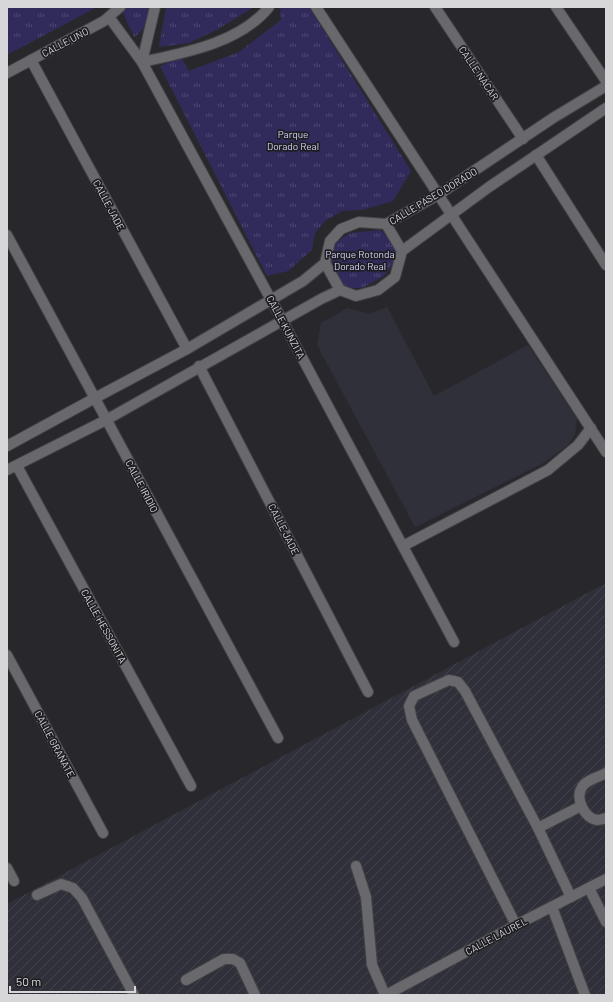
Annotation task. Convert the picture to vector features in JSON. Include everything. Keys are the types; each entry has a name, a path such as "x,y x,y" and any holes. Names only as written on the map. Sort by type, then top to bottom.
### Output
{"street":[{"name":"CALLE UNO","path":"7,73 104,21 120,7"},
{"path":"155,7 142,62 188,52 228,38 261,17 269,7"},
{"path":"316,7 606,452"},
{"name":"CALLE NÁCAR","path":"435,7 523,138"},
{"path":"556,7 606,81"},
{"name":"CALLE KUNZITA","path":"109,17 142,62 454,642"},
{"name":"CALLE JADE","path":"31,60 187,349"},
{"name":"CALLE PASEO DORADO","path":"325,263 330,241 341,229 359,222 386,224 438,194 553,118 606,86"},
{"path":"7,446 187,349 303,282 325,263 340,290 356,296 378,290 395,277 402,251 536,155 606,108"},
{"path":"536,155 606,265"},
{"path":"386,224 402,251"},
{"name":"CALLE IRIDIO","path":"7,234 278,738"},
{"path":"7,470 106,420 199,366 340,290"},
{"name":"CALLE JADE","path":"199,366 368,692"},
{"path":"403,546 548,470 578,444 591,428"},
{"name":"CALLE HESSONITA","path":"17,466 191,786"},
{"name":"CALLE GRANATE","path":"7,655 103,833"},
{"path":"516,925 412,720 409,706 414,696 448,680 458,682 465,691 538,828 571,897"},
{"path":"606,773 582,787 579,796 581,806 590,817 597,820 606,818"},
{"path":"538,828 581,806"},
{"path":"356,866 366,896 372,965 386,995"},
{"path":"7,868 14,881"},
{"name":"CALLE LAUREL","path":"386,995 516,925 606,879"},
{"path":"37,895 61,884 73,888 82,898 134,995"},
{"path":"589,888 606,922"},
{"path":"552,907 585,995"},
{"path":"186,980 224,959 233,959 240,963 255,995"}],"shaded area":[{"path":"387,307 434,396 528,345 577,419 575,434 568,445 543,463 415,527 317,345 321,323 348,308 369,314"},
{"path":"606,583 606,995 7,995 7,904"}],"green space":[{"path":"7,7 97,7 7,55"},
{"path":"126,7 148,7 146,24 134,37 122,10"},
{"path":"166,7 254,7 218,29 189,43 159,47"},
{"name":"Parque Dorado Real","path":"280,7 309,7 411,171 393,201 362,210 342,211 325,221 315,233 312,250 288,271 267,276 160,66 181,57 189,71 239,52 281,20"},
{"name":"Parque Rotonda Dorado Real","path":"380,230 388,238 398,255 384,276 362,288 341,288 327,256 334,244 350,233"}]}
